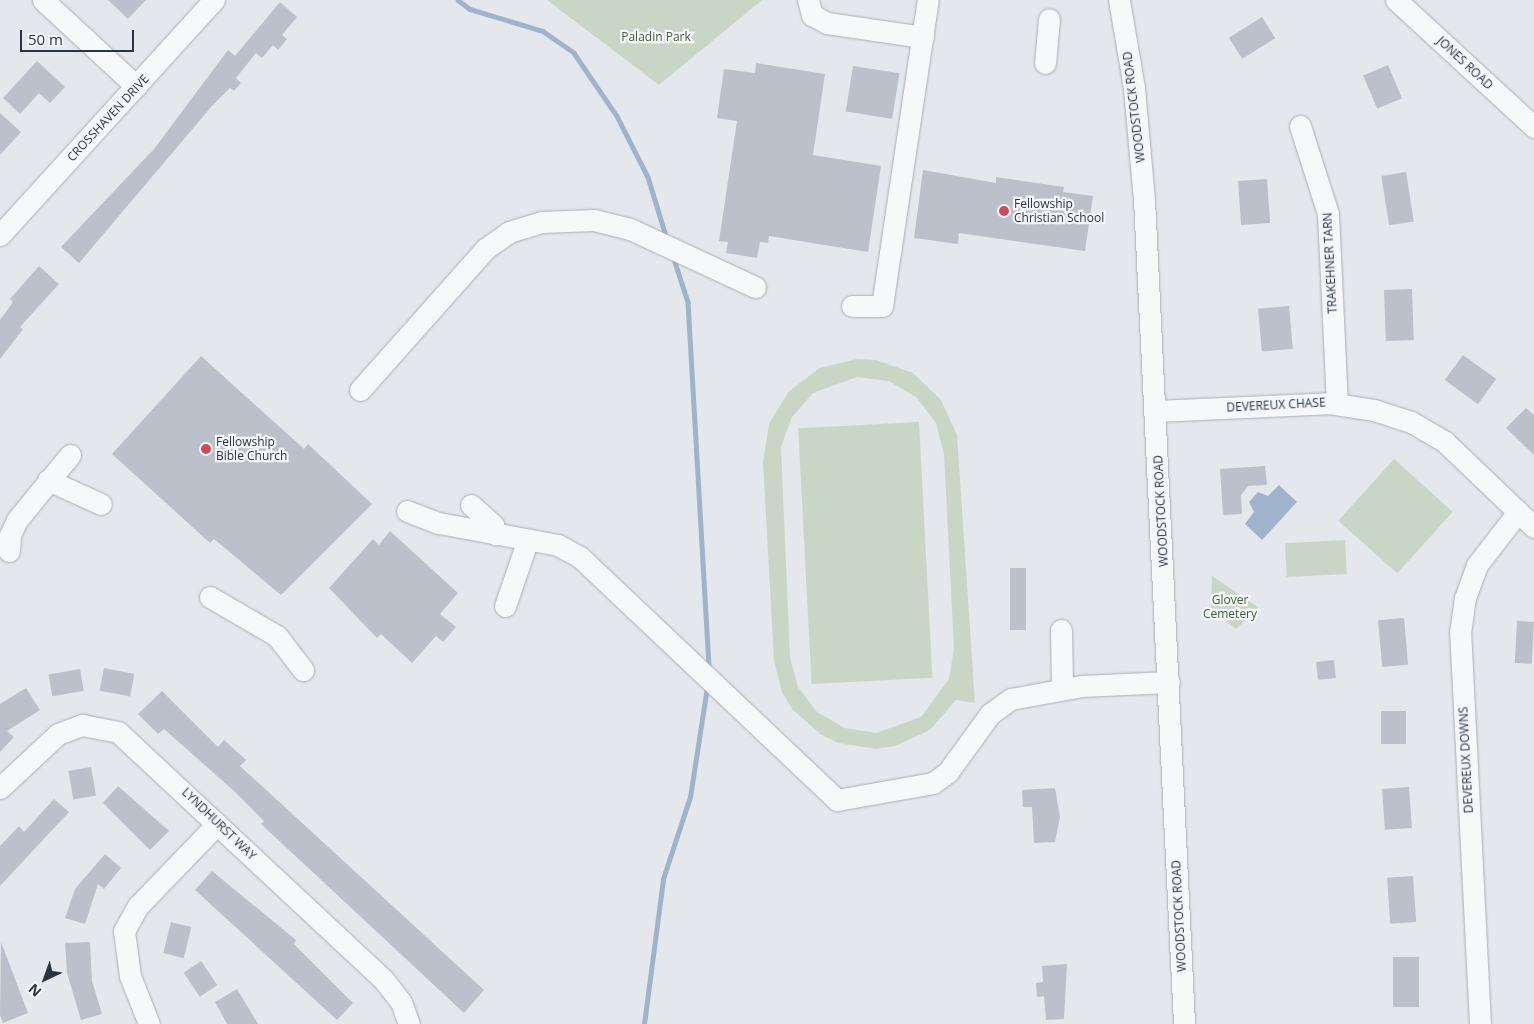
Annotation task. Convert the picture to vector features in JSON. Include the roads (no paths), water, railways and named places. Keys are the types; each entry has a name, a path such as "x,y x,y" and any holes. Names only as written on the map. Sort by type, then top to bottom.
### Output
{"street":[{"path":"43,0 136,86"},
{"name":"CROSSHAVEN DRIVE","path":"0,234 214,0"},
{"path":"808,0 812,15 827,23 923,37"},
{"path":"852,306 882,306 928,0"},
{"name":"WOODSTOCK ROAD","path":"1119,0 1140,142 1156,411 1184,1024"},
{"name":"JONES ROAD","path":"1396,0 1534,127"},
{"path":"1045,63 1049,19"},
{"name":"TRAKEHNER TARN","path":"1300,126 1328,214 1337,403"},
{"path":"360,390 485,250 509,232 542,222 594,220 630,229 755,287"},
{"name":"DEVEREUX CHASE","path":"1156,411 1337,403 1411,422 1445,442 1534,527"},
{"path":"9,551 10,535 17,520 70,455"},
{"path":"48,480 101,504"},
{"path":"471,505 494,525 496,535"},
{"path":"407,511 439,523 527,542 558,545 580,557 837,800 933,783 948,772 1001,703 1062,689 1169,682"},
{"name":"DEVEREUX DOWNS","path":"1480,1024 1460,633 1465,598 1477,565 1518,512"},
{"path":"505,606 527,542"},
{"path":"210,597 278,636 303,670"},
{"path":"1061,630 1062,689"},
{"name":"LYNDHURST WAY","path":"0,788 46,741 70,728 93,726 118,732 131,741 395,991 408,1024"},
{"path":"149,1024 130,976 124,931 138,906 217,824"}],"water":[{"path":"1279,485 1297,502 1262,540 1245,524 1254,512 1249,502 1258,492 1268,496"}],"waterway":[{"path":"458,0 470,9 543,31 574,53 617,116 648,177 667,239"},
{"path":"673,256 688,302 709,670"},
{"path":"644,1024 663,879 690,797 707,687"}],"place":[{"name":"Fellowship Christian School","path":"1004,211"},
{"name":"Fellowship Bible Church","path":"206,449"}],"park label":[{"name":"Paladin Park","path":"656,37"},
{"name":"Glover Cemetery","path":"1230,607"}]}
